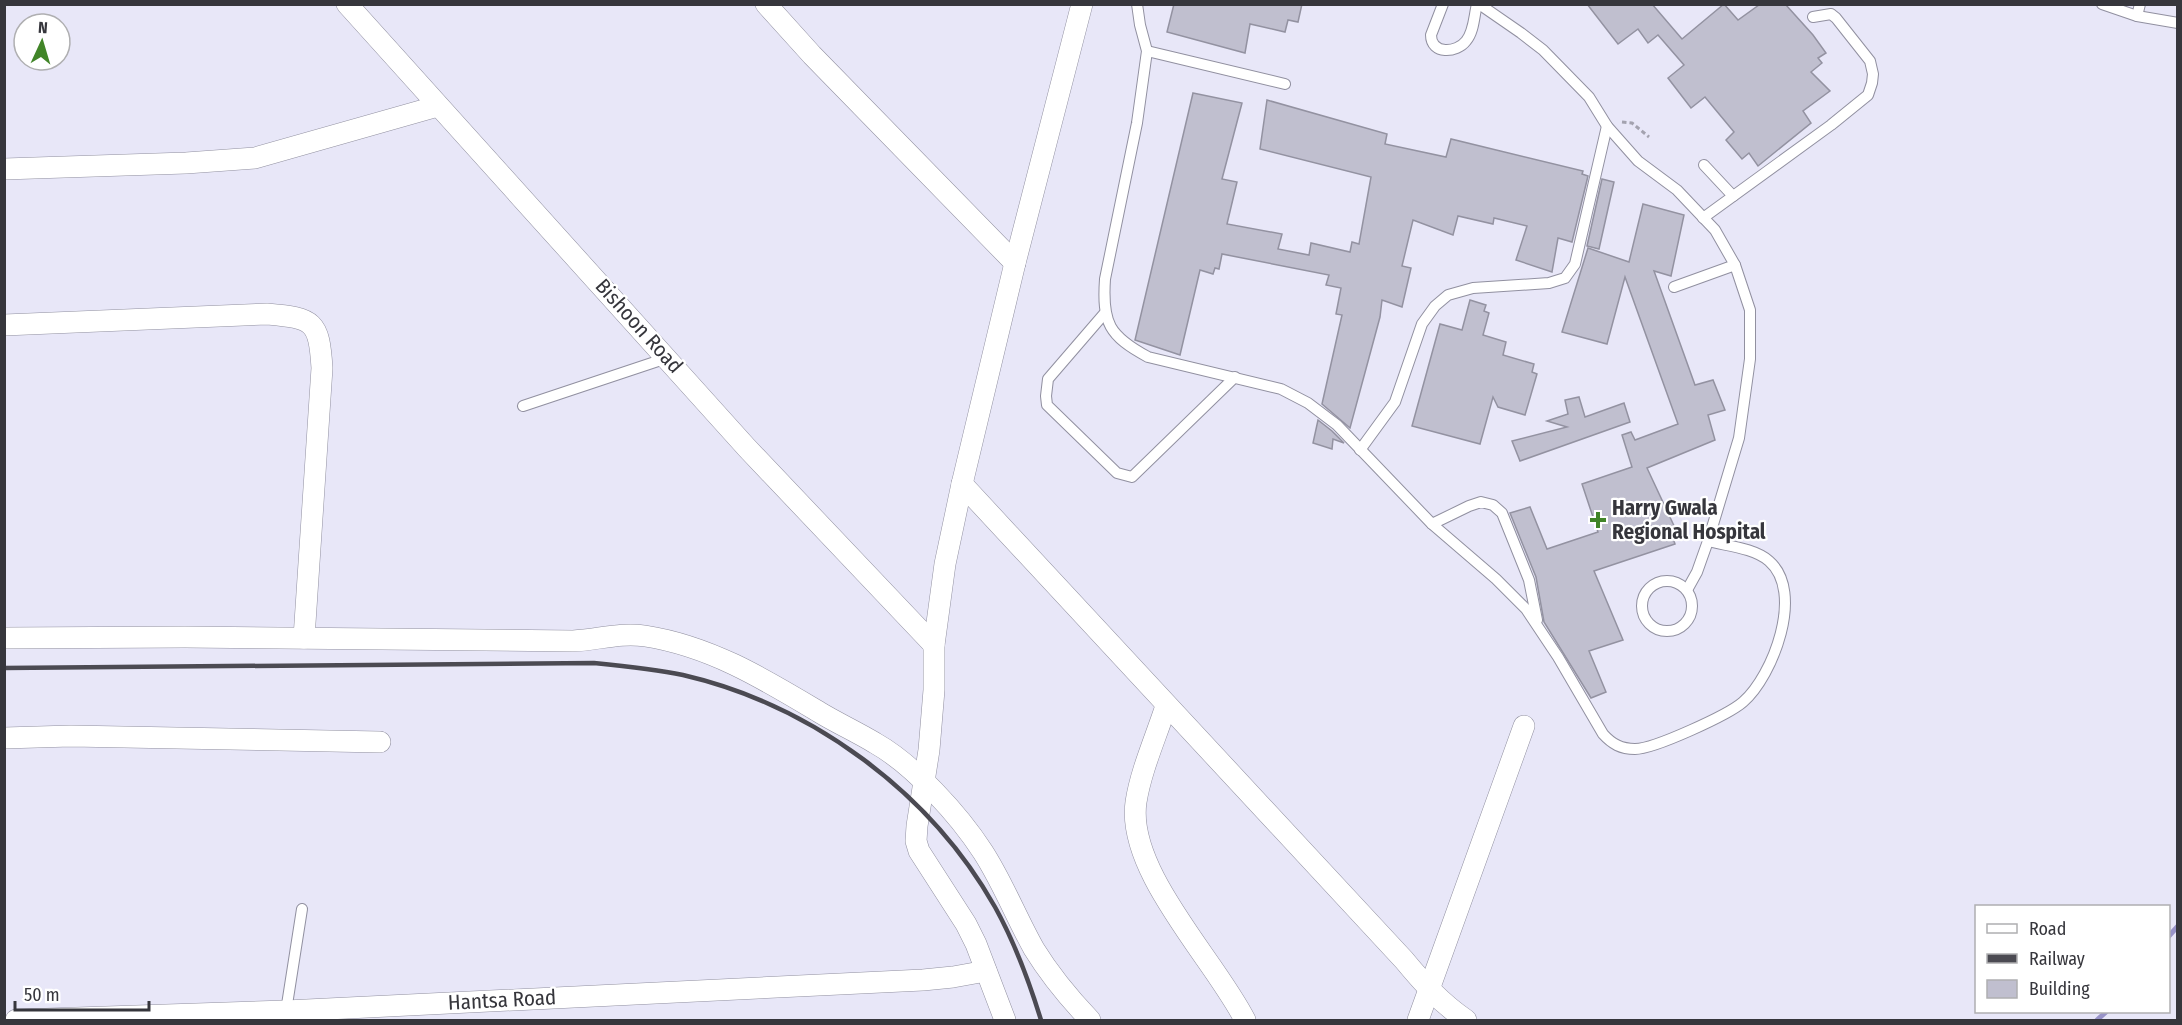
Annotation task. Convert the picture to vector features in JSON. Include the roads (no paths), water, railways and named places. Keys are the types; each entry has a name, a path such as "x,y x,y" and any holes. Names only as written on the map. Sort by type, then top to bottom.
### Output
{"street":[{"name":"Bishoon Road","path":"347,4 747,448 934,645"},
{"path":"766,4 812,55 1016,263"},
{"path":"1005,1020 966,924 919,851 916,841 917,826 933,717 934,645 945,564 962,484 1016,263 1082,4"},
{"path":"4,169 186,163 255,158 438,106"},
{"path":"4,325 267,314 295,316 310,322 321,343 322,369 304,638"},
{"path":"962,484 1404,960 1429,990 1446,1007 1466,1020"},
{"path":"4,638 573,641 628,634 708,652 763,678 830,719 877,743 908,766 957,818 983,851 1034,948 1053,978 1090,1020"},
{"path":"1166,706 1136,802 1135,821 1138,842 1146,862 1174,911 1236,1002 1245,1020"},
{"path":"1418,1020 1524,726"},
{"path":"4,738 71,736 380,742"},
{"name":"Hantsa Road","path":"16,1020 286,1011 923,980 986,971"}],"lane":[{"path":"1137,4 1147,51 1137,123 1105,279 1104,314 1111,329 1129,347 1148,357 1281,389 1308,403 1337,425 1432,524 1497,579 1526,609 1611,744 1637,750 1715,719 1743,703 1756,689 1773,660 1782,633 1785,607 1782,585 1776,570 1769,561 1750,552 1708,541"},
{"path":"1443,4 1431,40 1437,48 1449,51 1461,46 1469,36 1478,4 1521,33 1543,50 1589,97 1607,126 1638,161 1677,190 1704,218 1715,230 1735,265 1750,310 1750,359 1739,438 1708,541 1686,590"},
{"path":"2102,4 2137,16 2178,23"},
{"path":"2137,16 2140,4"},
{"path":"1704,218 1831,125 1868,95 1873,74 1870,62 1831,14 1813,17"},
{"path":"1147,51 1285,84"},
{"path":"1360,450 1395,402 1422,324 1434,306 1449,295 1473,288 1549,284 1564,278 1575,264 1607,126"},
{"path":"1704,165 1733,196"},
{"path":"1674,287 1735,265"},
{"path":"1104,314 1048,379 1046,396 1047,405 1117,473 1132,477 1235,377"},
{"path":"523,406 667,358"},
{"path":"1432,524 1481,502 1493,505 1502,513 1529,580 1539,628"},
{"path":"1663,581 1676,582 1686,590 1692,602 1691,615 1683,625 1671,631 1658,629 1648,622 1642,610 1643,597 1651,586 1663,581"},
{"path":"286,1011 302,909"}],"waterway":[{"path":"2170,935 2178,926"},
{"path":"2097,1020 2105,1013"}],"railway":[{"path":"4,668 594,663 683,675 731,689 777,708 821,731 863,759 902,791 937,826 968,865 995,907 1021,962 1041,1020"}],"place":[{"name":"Harry Gwala Regional Hospital","path":"1598,520"}]}
